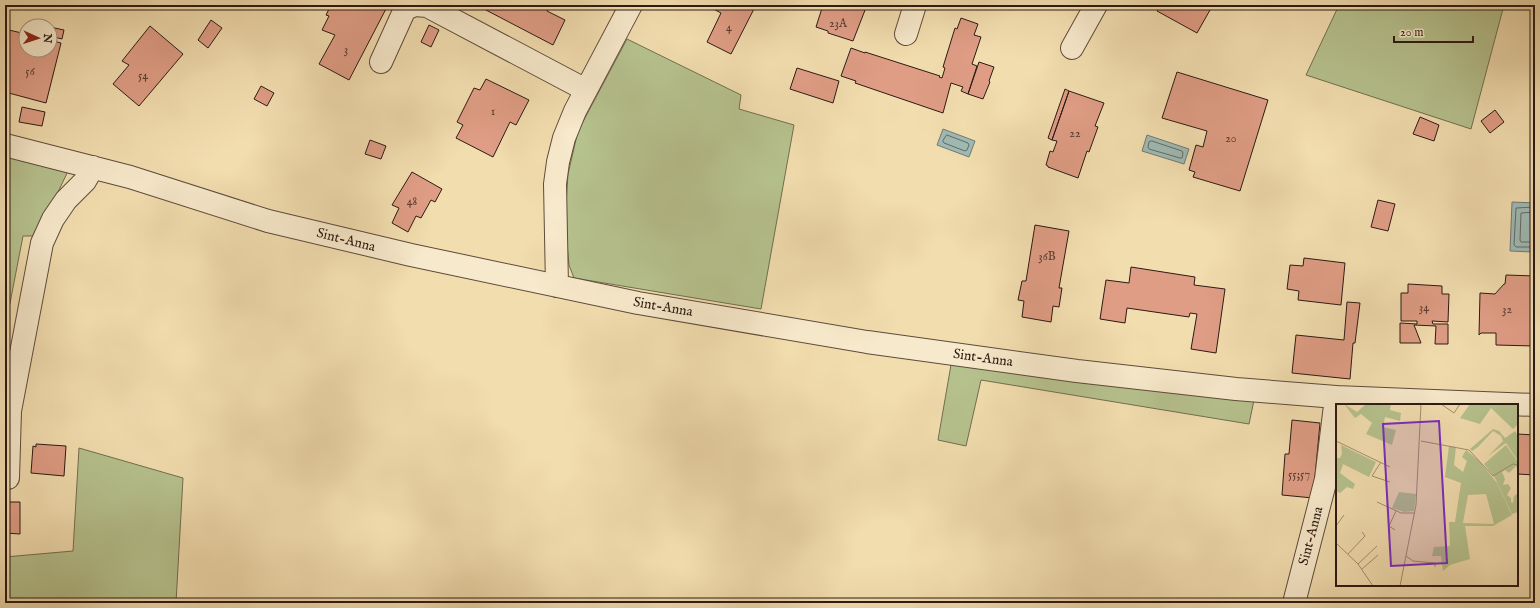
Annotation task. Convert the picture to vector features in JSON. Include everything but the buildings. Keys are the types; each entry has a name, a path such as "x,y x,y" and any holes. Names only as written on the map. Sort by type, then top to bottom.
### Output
{"street":[{"path":"381,62 405,9 415,5 427,6 586,90"},
{"path":"557,286 555,184 558,162 564,138 575,111 631,5"},
{"path":"906,34 915,5"},
{"path":"1072,48 1096,5"},
{"name":"Sint-Anna","path":"5,144 130,177 268,221 410,255 638,303 867,342 1078,371 1236,389 1336,397 1510,404"},
{"path":"5,478 8,478 10,411 42,243 66,200 85,181 93,167"},
{"name":"Sint-Anna","path":"1294,603 1326,479 1336,397"},
{"name":"Sint-Anna","path":"1518,404 1535,405"}],"green space":[{"path":"1339,5 1504,5 1471,129 1306,75"},
{"path":"627,39 741,95 739,109 794,125 761,309 574,278 569,265 565,221 568,174 578,131"},
{"path":"5,154 69,169 37,236 23,236 5,329"},
{"path":"952,359 1254,400 1249,424 981,380 966,446 938,440"},
{"path":"79,448 183,478 176,603 5,603 5,557 73,551"}],"water":[{"path":"943,129 975,141 969,157 937,145"},
{"path":"1147,135 1189,149 1184,164 1142,151"},
{"path":"1512,202 1535,203 1533,252 1510,251"}]}
